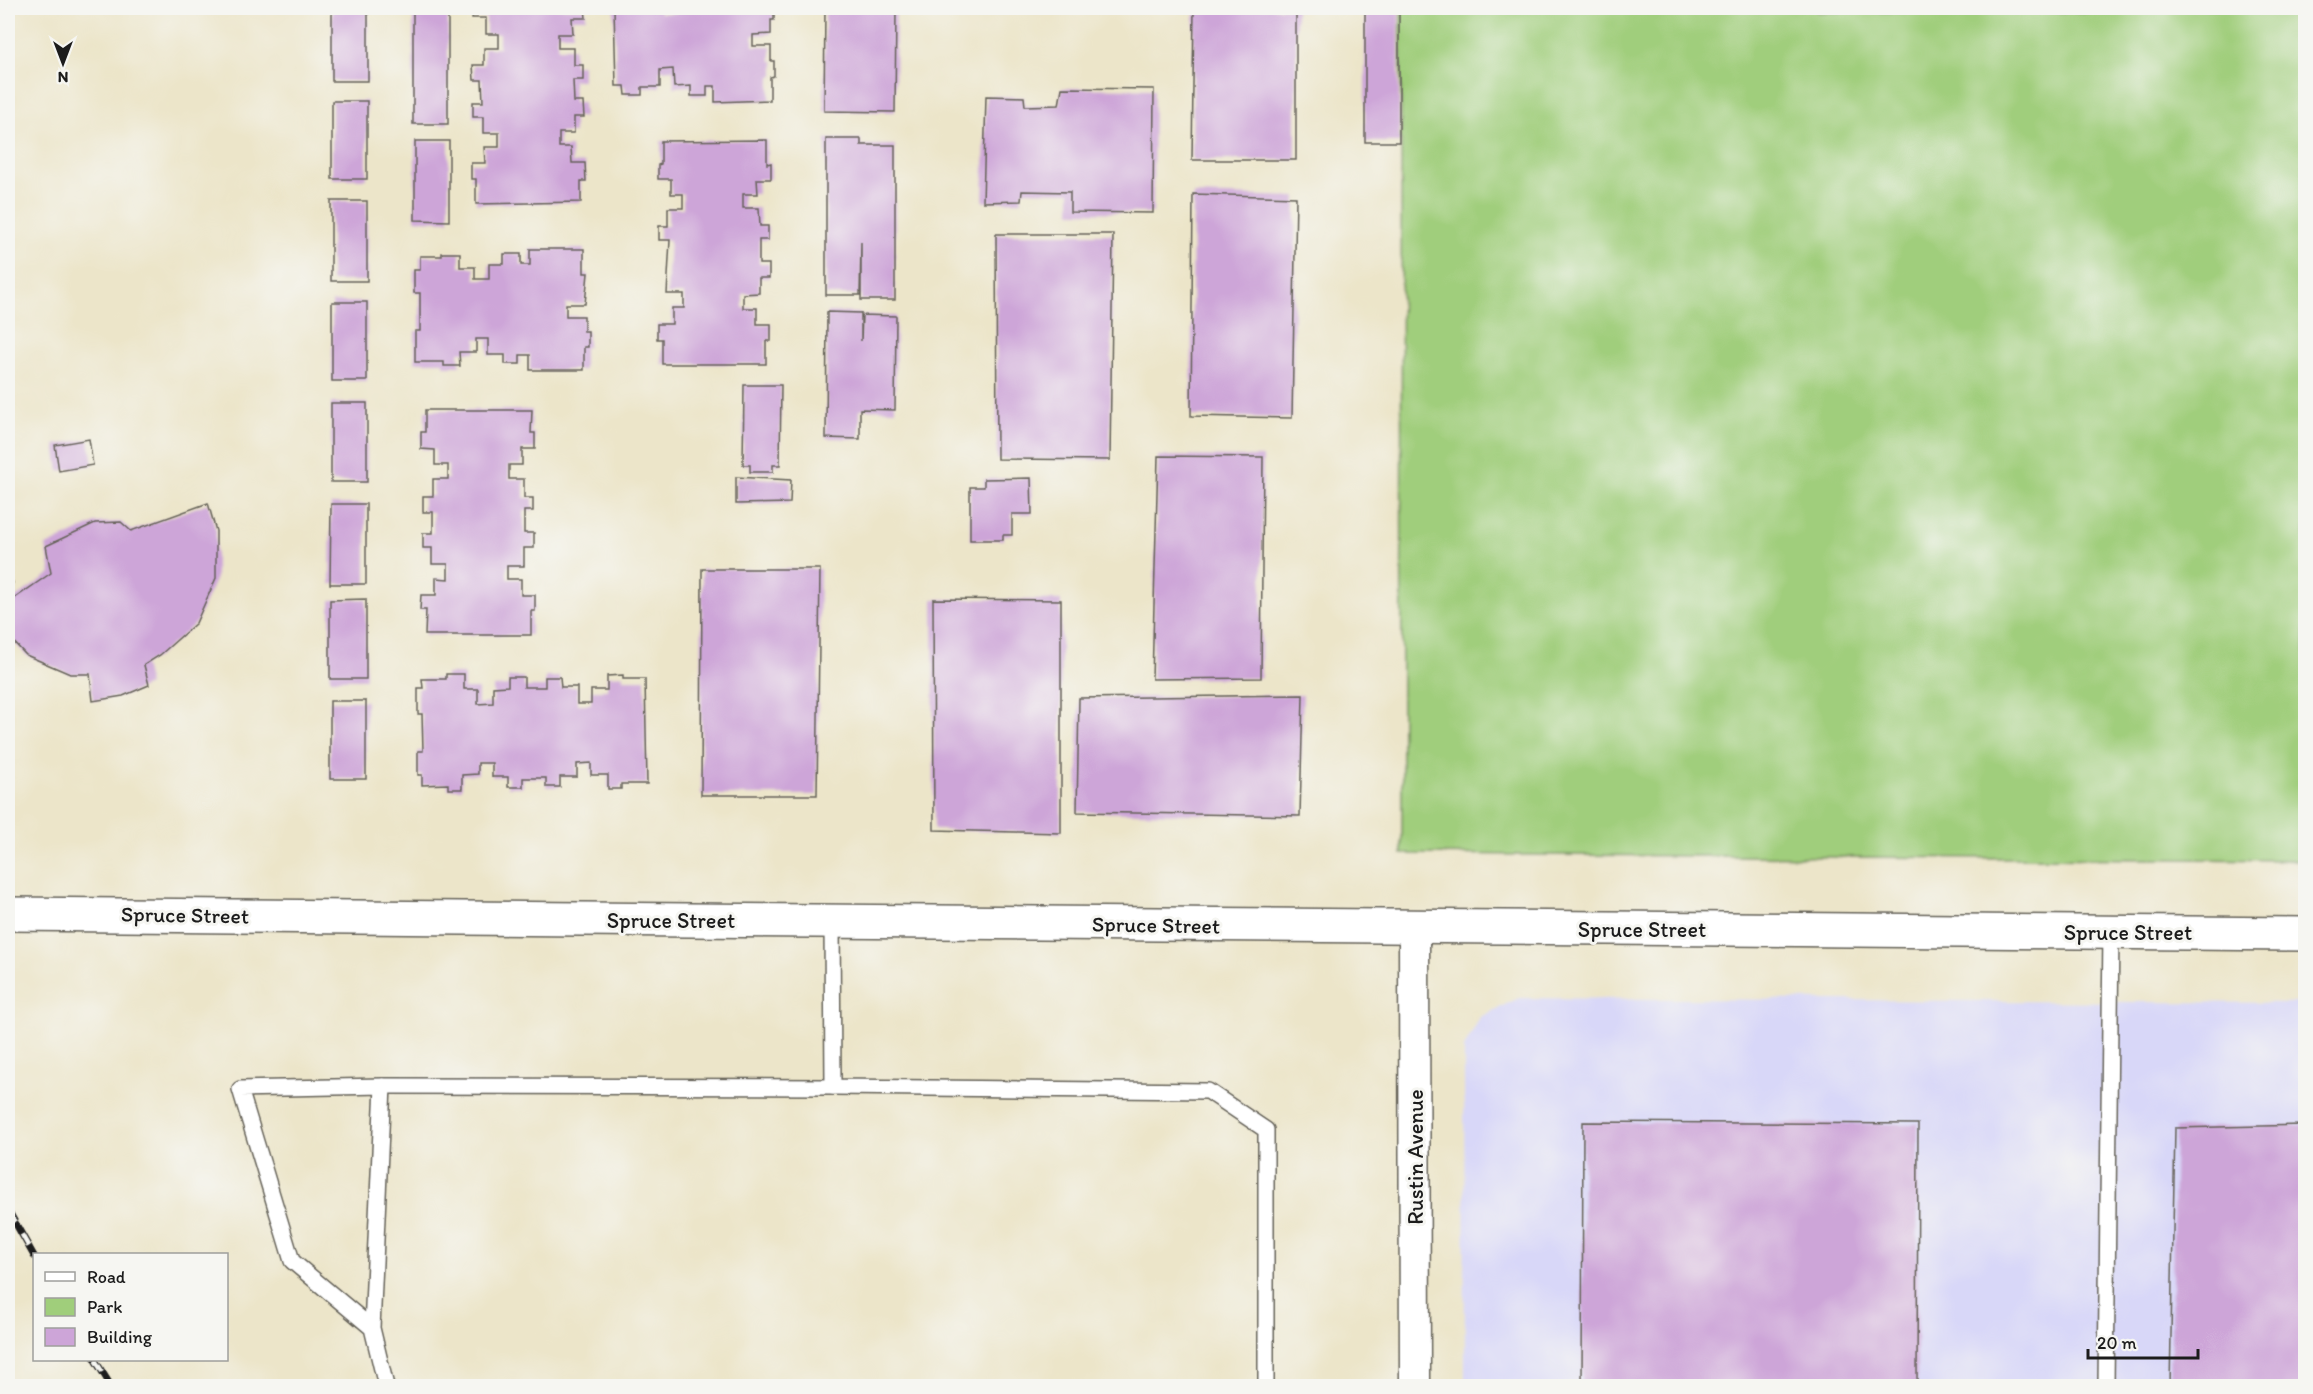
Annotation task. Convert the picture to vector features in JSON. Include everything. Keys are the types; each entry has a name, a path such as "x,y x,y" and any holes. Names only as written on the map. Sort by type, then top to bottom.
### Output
{"street":[{"name":"Spruce Street","path":"8,914 2306,934"},
{"name":"Rustin Avenue","path":"1414,927 1415,1386"}],"lane":[{"path":"832,921 833,1087"},
{"path":"2106,1386 2111,932"},
{"path":"383,1086 372,1328 386,1386"},
{"path":"372,1328 292,1261 240,1089 383,1086 1208,1091 1266,1130 1266,1386"}],"shaded area":[{"path":"1519,998 2305,1003 2305,1386 1465,1386 1464,1048 1480,1017"}],"green space":[{"path":"1401,8 1817,8 1818,12 2120,12 2120,8 2305,8 2305,860 1402,854"}],"building":[{"path":"332,8 368,8 368,81 332,81"},
{"path":"413,8 448,8 448,124 413,124"},
{"path":"472,8 585,8 586,18 572,18 573,34 558,34 558,48 574,48 574,65 583,65 583,80 573,80 574,102 583,102 584,117 574,117 574,133 559,133 559,147 571,147 572,163 585,163 586,181 581,181 581,202 476,204 476,179 471,179 471,163 485,163 484,147 499,147 499,133 483,133 483,117 473,117 473,102 483,102 482,80 474,80 473,65 484,65 484,48 499,48 499,34 486,34 486,18 472,18"},
{"path":"614,8 660,8 660,13 676,13 676,8 774,8 771,34 753,35 753,46 771,46 774,76 770,77 770,100 715,102 715,86 707,86 707,96 691,96 691,86 674,87 673,69 660,70 660,87 642,87 642,95 626,95 625,86 616,86"},
{"path":"825,8 896,8 895,112 824,111"},
{"path":"1194,8 1296,8 1296,160 1192,160"},
{"path":"1365,8 1399,8 1399,142 1365,142"},
{"path":"1062,88 1154,89 1153,213 1070,212 1070,192 1022,191 1021,201 983,202 986,96 1024,97 1025,106 1059,105"},
{"path":"332,101 367,101 367,179 332,179"},
{"path":"826,139 861,139 861,145 895,145 895,300 861,300 861,242 860,295 826,295"},
{"path":"767,140 767,164 771,163 771,179 757,179 758,194 743,194 743,208 759,208 760,226 768,226 768,240 759,240 759,264 769,264 769,278 759,278 759,293 743,294 743,308 757,308 757,324 771,324 771,341 766,341 766,364 662,364 662,339 657,339 657,324 672,324 672,308 684,308 684,294 667,294 670,240 659,240 659,226 668,226 668,208 683,208 683,194 671,194 671,179 658,179 658,165 661,164 661,141"},
{"path":"415,141 449,141 449,221 415,220"},
{"path":"1193,194 1296,197 1292,418 1191,416"},
{"path":"331,201 367,201 367,281 331,281"},
{"path":"996,234 1113,234 1110,460 997,459"},
{"path":"530,249 584,249 584,273 588,273 585,304 566,304 566,316 584,316 584,331 588,331 588,347 584,347 584,370 530,370 530,355 520,355 520,364 505,364 505,355 488,355 488,339 476,339 476,352 459,352 460,366 444,366 444,362 415,362 415,331 420,331 420,293 414,293 414,270 420,270 420,256 460,253 460,267 475,267 475,279 489,279 489,264 504,264 504,254 521,254 521,265 530,265"},
{"path":"332,302 367,302 367,381 332,381"},
{"path":"827,312 861,313 861,341 862,315 896,316 895,410 860,409 860,439 826,438"},
{"path":"744,385 781,385 780,465 773,465 773,472 750,472 750,465 743,465"},
{"path":"331,403 367,403 367,482 331,482"},
{"path":"425,410 532,410 531,433 535,433 535,449 522,449 522,465 509,465 509,479 524,479 524,498 533,498 533,511 524,511 524,533 534,533 534,548 524,548 524,566 507,566 507,579 521,579 521,595 535,595 535,611 531,611 531,635 425,635 426,610 420,610 421,595 436,595 436,578 448,579 448,564 432,564 432,548 423,548 423,533 433,533 433,512 423,512 423,496 433,496 433,479 448,479 448,465 435,465 435,450 421,449 421,432 425,432"},
{"path":"89,439 93,465 59,471 55,445"},
{"path":"1158,456 1263,457 1261,678 1152,679"},
{"path":"736,477 791,480 790,503 736,504"},
{"path":"1031,478 1032,514 1012,514 1012,535 1003,535 1003,540 970,540 970,487 984,487 984,479"},
{"path":"208,503 216,531 216,578 196,623 160,655 144,665 149,685 123,696 93,701 90,674 70,674 26,655 8,636 8,603 51,573 46,546 95,523 121,522 131,531"},
{"path":"331,504 366,504 366,584 330,584"},
{"path":"8,568 13,583 8,585"},
{"path":"702,569 820,569 817,795 701,795"},
{"path":"366,599 366,679 330,679 330,600"},
{"path":"933,599 1061,600 1061,833 934,830"},
{"path":"446,674 464,674 464,689 478,689 478,704 493,703 493,687 508,686 508,677 524,677 524,687 545,687 545,677 560,677 561,687 577,687 577,704 591,704 591,690 607,690 607,676 623,675 623,679 645,679 647,784 621,784 621,789 608,789 608,775 591,775 591,763 577,764 577,777 560,777 560,787 546,787 546,778 523,778 523,787 508,787 508,777 492,777 492,763 478,763 478,774 462,775 462,789 448,789 448,784 422,785 422,775 418,775 418,751 423,751 422,714 418,714 418,688 423,688 422,679 446,679"},
{"path":"1303,695 1300,816 1077,812 1079,698"},
{"path":"330,701 366,701 366,779 330,779"},
{"path":"1583,1122 1918,1124 1917,1386 1582,1386"},
{"path":"2306,1125 2306,1386 2170,1386 2175,1128"}],"railway":[{"path":"8,1210 33,1254"},
{"path":"96,1361 111,1386"}]}
